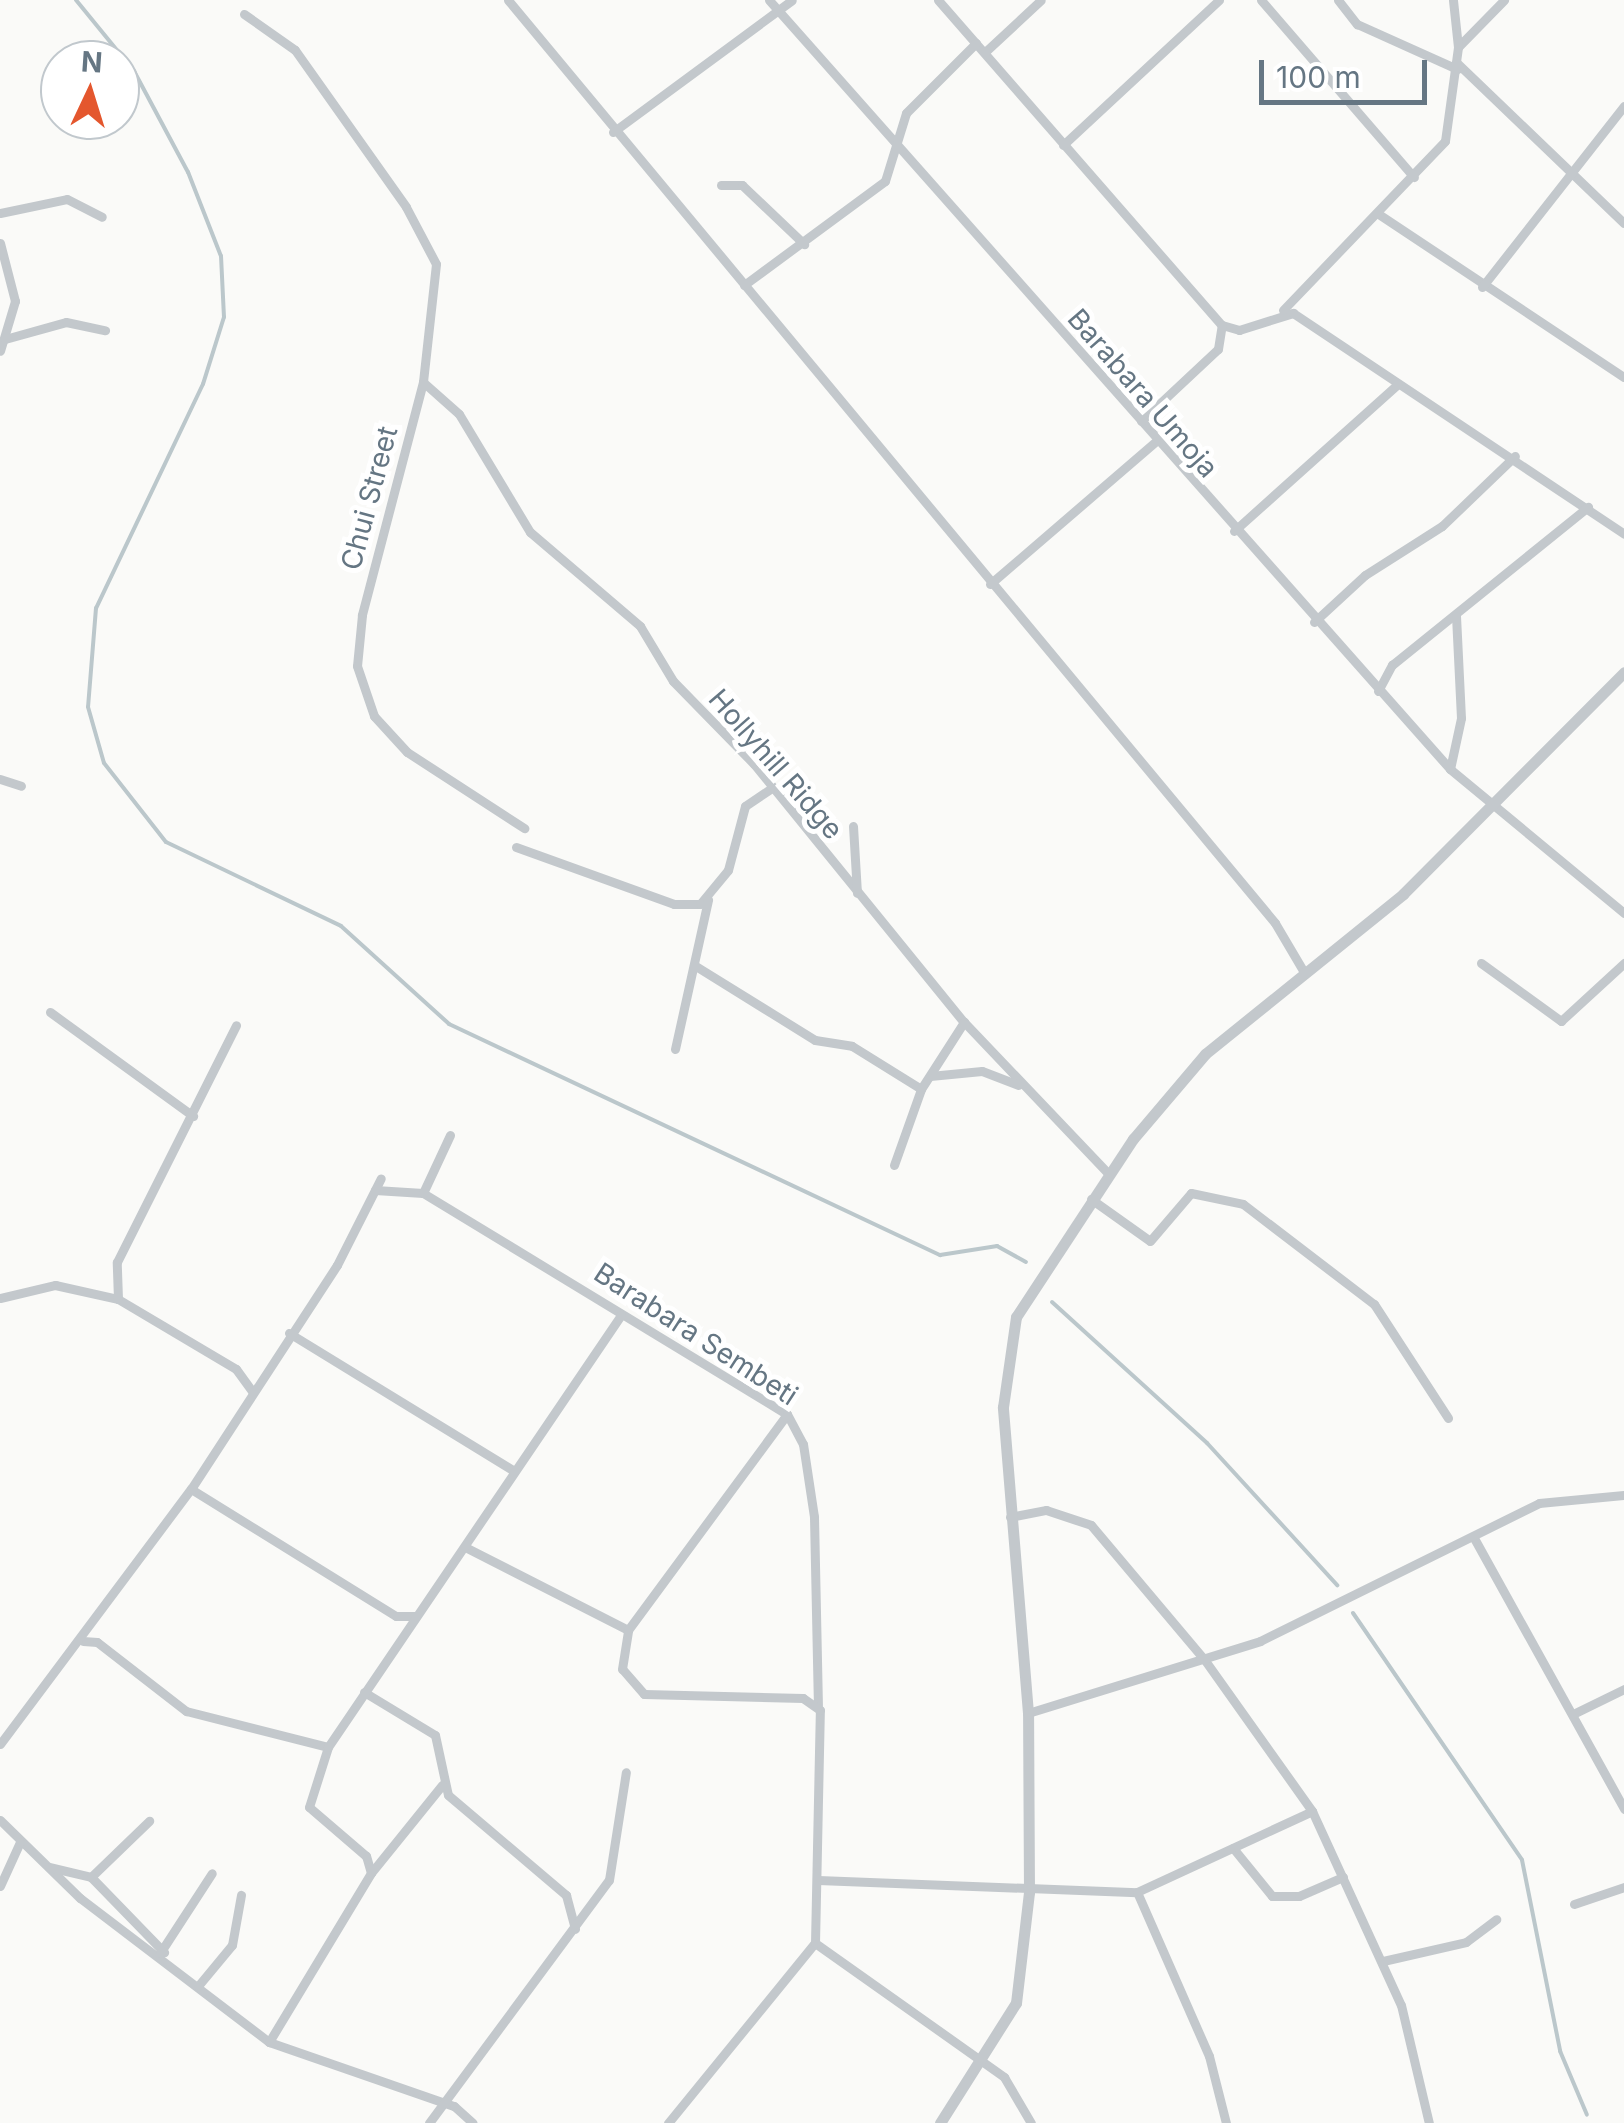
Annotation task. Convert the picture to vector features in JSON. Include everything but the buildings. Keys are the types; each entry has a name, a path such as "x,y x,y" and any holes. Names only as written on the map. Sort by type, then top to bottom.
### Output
{"street":[{"path":"508,0 1275,923 1306,974"},
{"name":"Barabara Umoja","path":"768,0 1314,622 1450,769 1492,810 1624,913"},
{"path":"614,132 792,0"},
{"path":"938,0 1226,328"},
{"path":"985,52 1041,0"},
{"path":"1063,145 1219,0"},
{"path":"1260,0 1414,178"},
{"path":"1338,0 1357,24 1457,66 1624,223"},
{"path":"1226,328 1283,310 1380,215 1445,140 1457,66 1453,0"},
{"path":"1458,47 1504,0"},
{"name":"Chui Street","path":"244,14 295,50 352,126 436,264 423,382 362,615 357,666 374,716 394,740 524,828"},
{"path":"744,285 885,181 906,113 976,43"},
{"path":"1482,287 1573,178 1624,106"},
{"path":"722,185 742,186 804,244"},
{"path":"0,214 67,199 102,217"},
{"path":"1380,215 1482,287 1624,377"},
{"path":"0,243 14,301 0,351"},
{"path":"1283,310 1515,456 1624,534"},
{"path":"6,339 66,322 105,330"},
{"path":"1141,421 1222,339 1226,328"},
{"name":"Hollyhill Ridge","path":"423,382 459,414 530,532 603,586 964,1022 1108,1173"},
{"path":"1234,530 1398,384"},
{"path":"990,584 1156,441"},
{"path":"1314,622 1365,575 1442,526 1515,456"},
{"path":"1378,692 1392,665 1588,507"},
{"path":"1450,769 1461,718 1456,616"},
{"path":"940,2123 984,2062 1016,2003 1030,1892 1028,1713 1008,1517 1008,1340 1108,1173 1205,1054 1306,974 1492,810 1624,672"},
{"path":"0,779 21,786"},
{"path":"675,1049 708,900 728,870 745,806 770,789"},
{"path":"854,826 857,893"},
{"path":"516,847 674,904 708,900"},
{"path":"1481,963 1561,1021 1624,963"},
{"path":"694,966 815,1040 852,1046 921,1088"},
{"path":"50,1012 193,1116"},
{"path":"894,1164 921,1088 964,1022"},
{"path":"118,1299 116,1262 236,1026"},
{"path":"930,1076 982,1070 1023,1088"},
{"path":"423,1193 450,1135"},
{"path":"0,1744 83,1641 191,1489 290,1334 381,1178"},
{"name":"Barabara Sembeti","path":"375,1190 423,1193 787,1414 802,1444 814,1517 818,1704 815,1944"},
{"path":"1091,1199 1150,1241 1191,1193 1243,1204 1374,1304 1448,1418"},
{"path":"0,1298 55,1284 118,1299 236,1369 252,1391"},
{"path":"371,1873 366,1856 309,1808 328,1747 622,1315"},
{"path":"290,1334 514,1471"},
{"path":"787,1414 628,1630 623,1678 644,1694 818,1704"},
{"path":"191,1489 396,1616 416,1616"},
{"path":"1028,1713 1204,1659 1474,1538 1539,1503 1623,1492"},
{"path":"1008,1517 1046,1510 1091,1525 1204,1659 1312,1811 1382,1962 1429,2123"},
{"path":"1474,1538 1624,1809"},
{"path":"464,1547 628,1630"},
{"path":"83,1641 97,1642 186,1711 328,1747"},
{"path":"1573,1714 1624,1689"},
{"path":"364,1692 435,1735 442,1786 566,1894 575,1930"},
{"path":"430,2123 442,2102 575,1930 614,1869 626,1772"},
{"path":"269,2042 371,1873 442,1786"},
{"path":"818,1880 1030,1892 1137,1892 1312,1811"},
{"path":"0,1820 46,1866 269,2042 442,2102 473,2123"},
{"path":"91,1878 149,1822"},
{"path":"0,1886 20,1842"},
{"path":"1233,1848 1272,1896 1299,1896 1343,1876"},
{"path":"46,1866 91,1878 160,1953"},
{"path":"160,1953 212,1873"},
{"path":"1574,1904 1624,1887"},
{"path":"1137,1892 1210,2056 1226,2123"},
{"path":"198,1986 232,1945 241,1895"},
{"path":"1382,1962 1466,1942 1496,1918"},
{"path":"668,2123 815,1944 984,2062 1017,2093 1031,2123"}],"waterway":[{"path":"76,0 134,71 188,172 221,256 224,317 203,384 96,608 88,707 104,763 166,842 341,926 449,1024 940,1255 997,1246 1026,1262"},
{"path":"1052,1302 1207,1443 1337,1585"},
{"path":"1353,1613 1522,1860 1560,2051 1587,2115"}]}
